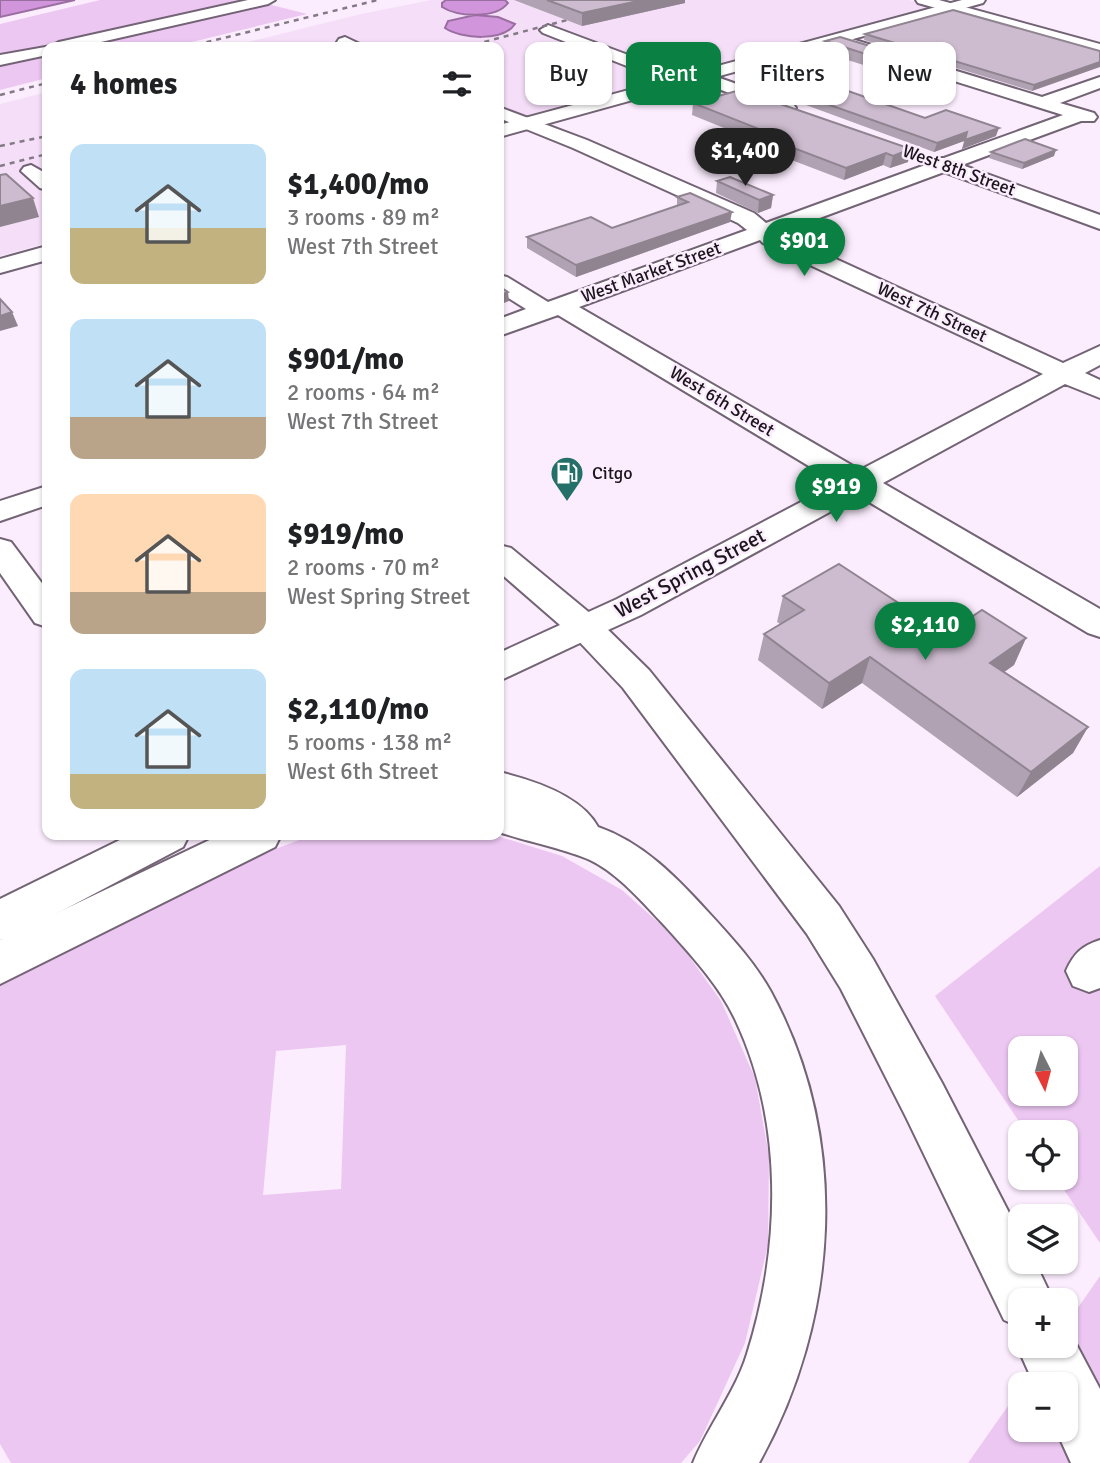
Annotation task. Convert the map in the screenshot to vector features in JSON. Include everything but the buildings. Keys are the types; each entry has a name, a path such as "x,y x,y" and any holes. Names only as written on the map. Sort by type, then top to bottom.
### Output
{"main road":[{"path":"81,42 268,0"},
{"path":"923,0 1100,49"},
{"path":"721,70 978,0"},
{"path":"548,30 626,60"},
{"path":"836,39 1090,118"},
{"path":"0,60 42,51"},
{"path":"1042,103 1100,82"},
{"path":"721,84 803,113"},
{"path":"504,130 626,96"},
{"name":"West 7th Street","path":"504,114 746,218 771,238 1100,390"},
{"name":"West Market Street","path":"504,326 944,165 1090,118"},
{"name":"West 8th Street","path":"917,155 1100,222"},
{"path":"31,171 42,180"},
{"path":"0,266 42,254"},
{"name":"West 6th Street","path":"504,284 553,309 859,483 1100,625"},
{"name":"West Spring Street","path":"504,666 629,607 1100,354"},
{"path":"0,512 42,497"},
{"path":"0,549 42,608"},
{"path":"504,559 584,627 636,679 823,920 857,974 924,1100 1018,1288"},
{"path":"504,789 529,795 605,847 672,904 716,952 754,1009 780,1073 797,1147 800,1214 787,1317 771,1377 743,1436 724,1463"},
{"path":"504,817 605,847"},
{"path":"0,921 158,840"},
{"path":"0,963 133,895 249,840"},
{"path":"1078,1409 1100,1454"}],"shaded area":[{"path":"0,0 75,0 0,17"},
{"path":"100,0 252,0 307,14 192,42 42,42 42,79 0,90 0,24"},
{"path":"431,0 909,0 934,7 803,42 735,42 735,60 721,64 721,42 626,42 626,89 612,93 612,42 525,42 525,105 566,105 504,122 504,42 248,42"},
{"path":"446,0 505,0 508,3 495,12 476,15 457,13 442,7"},
{"path":"475,15 498,17 515,24 501,34 482,37 461,35 445,28 448,21"},
{"path":"42,93 42,244 0,256 0,104"},
{"path":"504,838 562,856 622,890 676,938 721,1001 755,1078 769,1156 768,1245 745,1343 700,1441 681,1463 11,1463 0,1444 0,985 241,862 299,840","holes":["346,1045 341,1189 263,1195 276,1051"]},
{"path":"1100,866 1100,1243 1078,1210 1078,1204 1074,1204 1064,1190 1078,1190 1078,1120 1018,1120 1009,1106 1078,1106 1078,1036 1008,1036 1008,1105 935,996"},
{"path":"1100,1276 1100,1463 968,1463 1008,1406 1008,1442 1078,1442 1078,1372 1032,1372 1042,1358 1078,1358 1078,1308"}],"railway":[{"path":"207,42 378,0"},
{"path":"484,42 586,15"},
{"path":"0,95 42,84"},
{"path":"0,146 42,137"},
{"path":"0,166 42,155"}],"place":[{"name":"Citgo","path":"567,503"}]}
